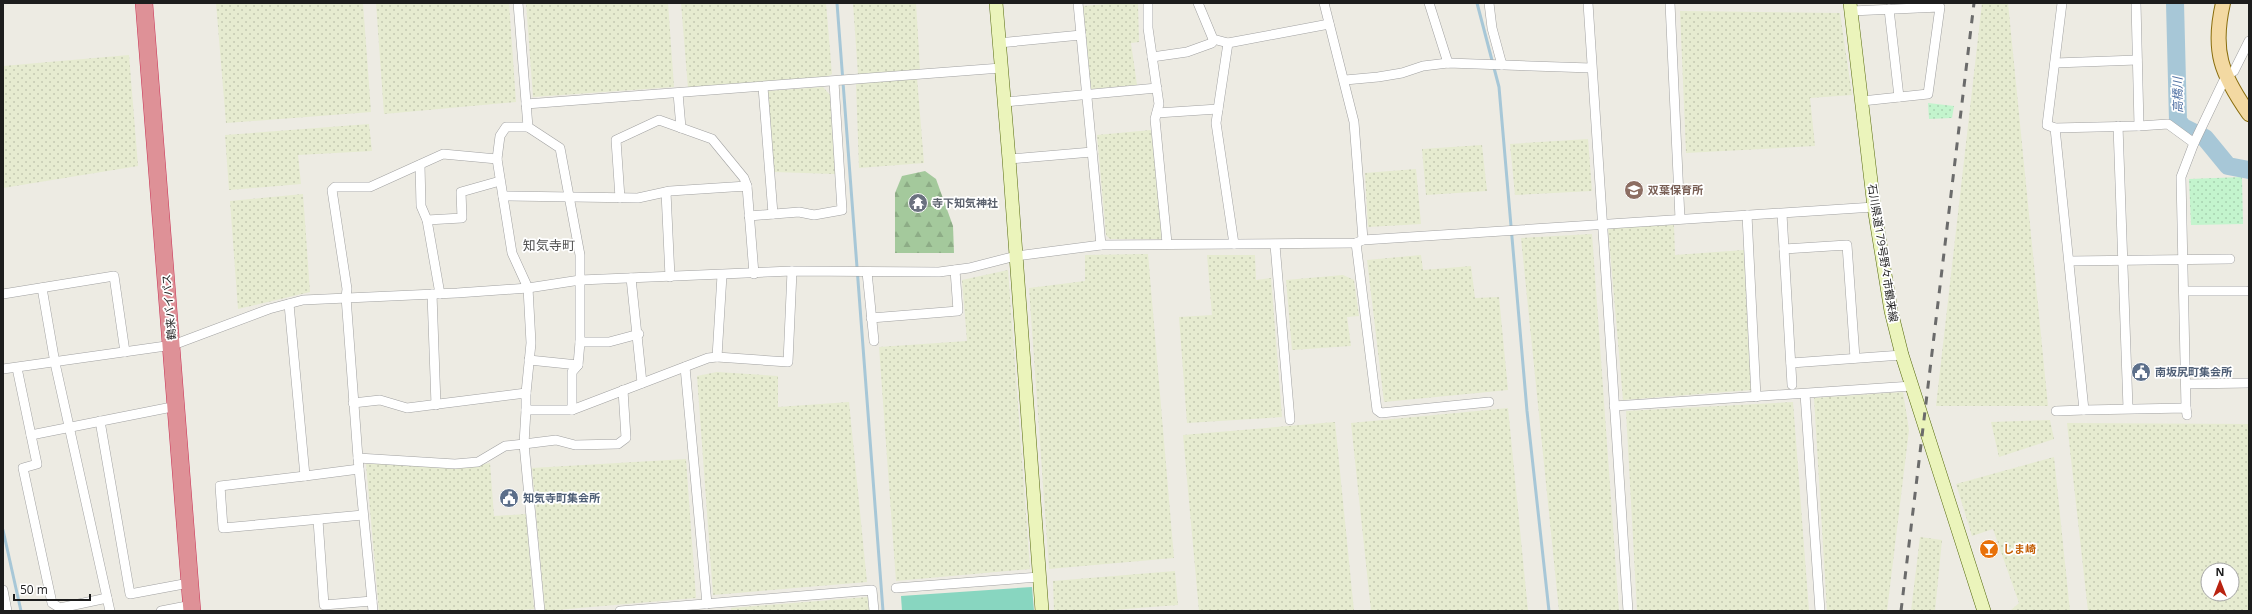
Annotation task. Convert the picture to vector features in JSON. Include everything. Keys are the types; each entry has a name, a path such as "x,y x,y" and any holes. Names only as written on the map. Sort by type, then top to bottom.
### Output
{"highway":[{"name":"鶴来バイパス","path":"144,3 173,345 189,584 192,608"}],"main road":[{"path":"996,3 1005,102 1042,611"},
{"path":"2223,3 2219,22 2219,59 2226,76 2249,114"},
{"name":"石川県道179号野々市鶴来線","path":"1851,7 1874,207 1891,311 1902,355 1984,611"}],"street":[{"path":"518,3 528,127"},
{"path":"1078,3 1100,244"},
{"path":"1148,3 1148,28 1159,104 1155,119 1167,243"},
{"path":"1198,3 1213,39"},
{"path":"1324,3 1345,80 1354,122 1359,241 1377,410 1381,413 1489,402"},
{"path":"1429,3 1448,63"},
{"path":"1489,3 1495,65"},
{"path":"1588,3 1591,68 1603,225 1628,611"},
{"path":"1670,3 1680,219"},
{"path":"2062,3 2047,125 2056,128 2168,124 2197,137"},
{"path":"2136,3 2139,126"},
{"path":"1851,7 1889,9 1940,7 1928,94 1862,101"},
{"path":"1889,9 1899,97"},
{"path":"1213,39 1228,43 1329,24"},
{"path":"999,43 1081,35"},
{"path":"1152,57 1187,52 1212,43 1213,39"},
{"path":"2056,411 2128,408 2187,411 2181,177 2197,137 2226,76 2234,71 2249,41"},
{"path":"1228,43 1216,123 1234,244"},
{"path":"2054,63 2137,60"},
{"path":"1345,80 1384,76 1402,73 1423,66 1448,63 1591,68"},
{"path":"526,104 1001,68"},
{"path":"749,216 799,212 814,215 842,210 836,81"},
{"path":"763,87 773,214"},
{"path":"1005,102 1087,93 1157,88"},
{"path":"678,93 681,128"},
{"path":"1157,112 1218,110"},
{"path":"620,198 616,140 659,120 712,139 744,178 754,274"},
{"path":"2118,126 2124,261 2128,408"},
{"path":"540,611 524,444 526,393 531,343 528,288 512,253 497,159 500,136 506,127 528,127 560,148 580,255 580,342 578,364 572,372 572,410"},
{"path":"2056,128 2084,410"},
{"path":"1009,159 1092,152"},
{"path":"373,611 358,458 346,297 347,289 332,190 335,187 370,187 443,154 497,159"},
{"path":"420,165 421,206 427,220 436,294 436,404"},
{"path":"427,220 462,218 461,192 500,181"},
{"path":"503,196 638,198 666,192 746,186"},
{"path":"666,192 670,277"},
{"path":"3,369 55,363 173,345 269,309 303,300 528,288 580,280 754,274 792,271 905,273 955,270 1016,256 1100,244 1275,244 1359,241 1874,207"},
{"path":"1782,214 1792,385"},
{"path":"1747,215 1756,397"},
{"path":"1275,244 1290,420"},
{"path":"1784,249 1847,245 1855,358"},
{"path":"2069,261 2230,259"},
{"path":"872,318 958,311 955,270"},
{"path":"526,410 572,410 708,358 717,357 788,362 792,271"},
{"path":"867,272 874,341"},
{"path":"717,357 722,275"},
{"path":"3,294 114,276 126,352"},
{"path":"631,278 642,383"},
{"path":"42,288 55,363 110,611"},
{"path":"2185,291 2246,291"},
{"path":"289,304 305,476"},
{"path":"580,342 609,342 638,334"},
{"path":"1791,363 1902,355"},
{"path":"529,360 578,364"},
{"path":"685,367 707,604"},
{"path":"17,368 36,464 23,468 52,603 60,608 107,598"},
{"path":"2186,384 2249,383"},
{"path":"1614,406 1912,386"},
{"path":"358,458 455,464 478,462 505,446 556,440 575,445 618,444 626,438 623,390"},
{"path":"354,403 380,400 407,408 526,393"},
{"path":"1805,394 1820,611"},
{"path":"30,434 177,406"},
{"path":"100,421 130,594 189,584"},
{"path":"359,469 220,486 223,528 363,515"},
{"path":"318,520 324,605 372,601"},
{"path":"896,588 1039,577"},
{"path":"3,590 7,611"},
{"path":"620,611 707,604 726,607 872,590 874,611"},
{"path":"161,611 192,608"}],"green space":[{"path":"216,3 363,3 371,112 226,123"},
{"path":"376,3 509,3 516,102 384,114"},
{"path":"526,3 668,3 674,87 533,97"},
{"path":"681,3 826,3 832,74 822,80 688,88"},
{"path":"853,3 916,3 920,70 858,75"},
{"path":"1138,3 1139,42 1131,43 1137,85 1091,89 1083,6"},
{"path":"1982,3 2008,3 2048,406 1936,406"},
{"path":"1680,11 1840,13 1852,95 1810,98 1815,146 1686,153"},
{"path":"129,55 138,166 3,188 3,66"},
{"path":"917,78 924,163 859,168 856,84"},
{"path":"823,87 830,95 835,174 774,172 768,91"},
{"path":"1928,103 1954,106 1952,118 1929,119"},
{"path":"369,124 372,151 298,155 301,184 229,190 225,135"},
{"path":"1151,130 1164,234 1160,239 1110,239 1106,235 1097,135"},
{"path":"1588,139 1592,191 1515,195 1510,144"},
{"path":"1482,145 1487,191 1426,195 1422,149"},
{"path":"1416,169 1421,224 1368,227 1365,173"},
{"path":"925,171 936,179 953,226 954,253 895,253 895,193 902,176"},
{"path":"2242,177 2243,224 2191,225 2189,179"},
{"path":"303,194 310,292 238,309 230,201"},
{"path":"1674,225 1675,255 1744,250 1751,390 1623,400 1608,227"},
{"path":"1592,234 1619,611 1559,611 1521,238"},
{"path":"1148,254 1174,558 1049,569 1029,288 1085,281 1085,255"},
{"path":"1207,255 1255,255 1256,280 1271,278 1282,417 1187,423 1179,317 1212,315"},
{"path":"1421,255 1423,270 1471,266 1475,298 1499,297 1508,390 1384,402 1367,260"},
{"path":"1008,270 1030,569 896,581 879,347 967,341 962,280"},
{"path":"1343,275 1354,280 1359,316 1347,317 1351,346 1292,350 1286,280"},
{"path":"717,372 778,376 778,407 849,402 867,582 713,595 697,376"},
{"path":"1903,392 1909,430 1887,611 1827,611 1814,398"},
{"path":"1793,402 1809,611 1637,611 1626,411"},
{"path":"1508,408 1528,611 1371,611 1351,423"},
{"path":"2050,420 2054,439 1999,457 1991,422"},
{"path":"1335,422 1354,611 1199,611 1183,435"},
{"path":"2067,423 2249,424 2249,611 2088,611"},
{"path":"2054,457 2070,611 2010,611 2019,603 1993,529 1972,536 1956,484"},
{"path":"686,459 696,598 545,611 532,468"},
{"path":"390,463 454,469 490,463 494,516 526,514 534,609 511,611 379,611 366,464"},
{"path":"1920,537 1942,540 1935,611 1911,611"},
{"path":"1175,571 1178,605 1099,611 1054,611 1053,581"},
{"path":"1032,587 1034,611 902,611 901,596"},
{"path":"868,597 869,611 731,611 731,608"}],"waterway":[{"path":"837,3 883,611"},
{"path":"1477,3 1499,87 1527,411 1549,611"},
{"name":"高橋川","path":"2175,3 2178,121 2183,127 2205,138 2228,166 2249,170"},
{"path":"3,530 21,611"}],"railway":[{"path":"1901,611 1974,3"}],"place":[{"name":"双葉保育所","path":"1634,190"},
{"name":"寺下知気神社","path":"918,203"},
{"name":"南坂尻町集会所","path":"2141,372"},
{"name":"知気寺町集会所","path":"509,498"},
{"name":"しま崎","path":"1989,549"}],"district":[{"name":"知気寺町","path":"549,245"}]}
